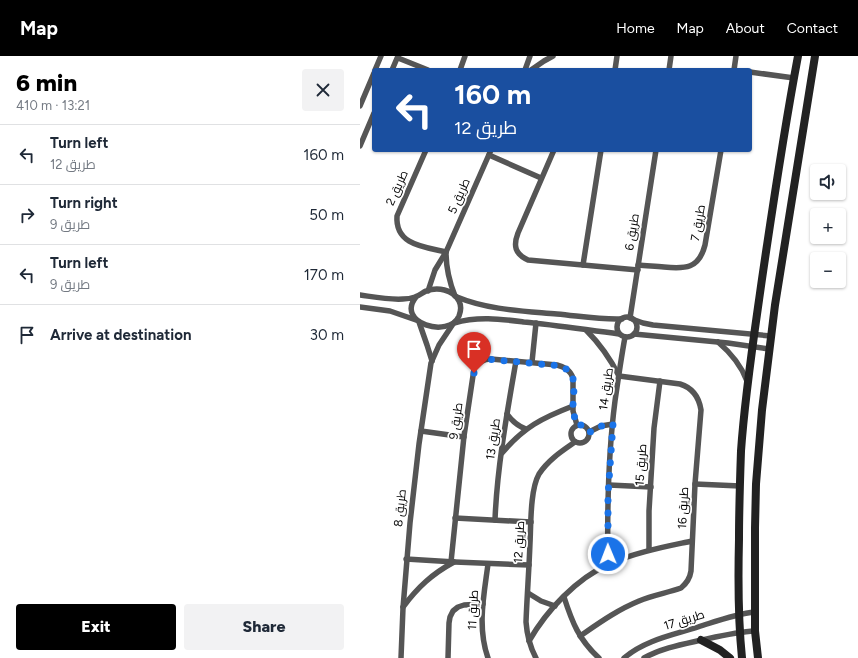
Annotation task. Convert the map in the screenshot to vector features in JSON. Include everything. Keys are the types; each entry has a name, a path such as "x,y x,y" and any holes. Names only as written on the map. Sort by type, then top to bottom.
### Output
{"street":[{"path":"376,68 381,56"},
{"path":"461,68 465,56"},
{"path":"526,68 530,56"},
{"path":"534,68 544,60 553,56"},
{"path":"614,68 617,56"},
{"path":"669,68 672,56"},
{"path":"735,68 736,56"},
{"path":"742,658 738,571 740,486 748,384 770,225 798,56"},
{"path":"758,658 755,631 756,484 762,410 769,349 786,232 814,56"},
{"path":"393,68 398,57 423,68"},
{"path":"752,72 794,78"},
{"path":"360,106 372,78"},
{"path":"360,146 372,118"},
{"name":"طريق 2","path":"425,152 397,216 397,223 399,231 404,238 411,243 446,252"},
{"path":"490,153 541,178 553,152"},
{"path":"583,265 601,152"},
{"name":"طريق 6","path":"631,319 656,152"},
{"name":"طريق 7","path":"541,178 515,240 515,247 522,257 528,260 583,265 678,269 686,268 699,259 703,252 721,152"},
{"name":"طريق 5","path":"428,291 432,277 446,252 490,153"},
{"name":"طريق 5","path":"446,252 448,274 456,296"},
{"path":"360,295 402,299 416,297 428,291 437,289 451,293 472,303 495,307 601,318 625,318 653,325 771,336"},
{"path":"453,323 459,317 461,307 456,296"},
{"path":"416,297 413,301 411,309 412,314 418,321"},
{"path":"360,307 390,311 436,327 482,318 536,323 619,334 625,337 630,337 634,334 637,328 636,323 631,319"},
{"path":"619,334 617,324 622,319"},
{"name":"طريق 8","path":"418,321 432,361"},
{"name":"طريق 8","path":"401,658 406,559 421,431 432,361 443,338 453,323"},
{"path":"532,362 536,323"},
{"path":"586,330 605,351 619,376"},
{"path":"634,334 718,342 769,349"},
{"name":"طريق 14","path":"608,564 609,485 613,424 625,337"},
{"path":"718,342 736,361 748,384"},
{"name":"طريق 9","path":"453,562 464,437 474,369 479,362 486,359 532,362 557,365 569,370 572,374 574,382 573,406 577,425"},
{"name":"طريق 13","path":"495,520 496,499 507,414 516,361"},
{"name":"طريق 16","path":"580,636 627,606 640,600 681,588 690,578 701,410 698,399 690,388 680,384 619,376"},
{"name":"طريق 15","path":"649,550 651,487 656,412 660,381"},
{"path":"502,453 526,429 544,418 573,406"},
{"path":"507,414 517,425 526,429"},
{"path":"590,432 601,426 613,424"},
{"path":"577,425 583,425 590,432 589,438 584,442 575,442 571,437 571,431 577,425"},
{"path":"421,431 464,437"},
{"name":"طريق 12","path":"536,658 529,641 526,622 531,522 535,487 538,476 551,459 575,442"},
{"path":"695,484 740,486"},
{"path":"609,485 651,487"},
{"path":"456,518 531,522"},
{"path":"529,641 541,622 555,606 585,578 608,564 621,559 649,550 692,541"},
{"path":"406,559 529,565"},
{"path":"403,608 420,586 453,562"},
{"name":"طريق 11","path":"488,564 483,604 482,631 488,658"},
{"path":"528,593 541,601 555,606"},
{"path":"564,597 571,619 580,636 599,658"},
{"path":"448,658 449,623 453,611 464,605 483,604"},
{"name":"طريق 17","path":"624,658 647,643 739,614 755,612"},
{"name":"طريق 17","path":"644,658 650,654 662,650 701,640 740,632 755,631"},
{"path":"701,640 720,650 730,658"}],"route":[{"path":"474,373 474,369 479,362 486,359 561,366 569,370 572,374 574,382 573,411 577,425 580,424 586,426 590,432 606,424 613,424 608,495 608,554"}]}
